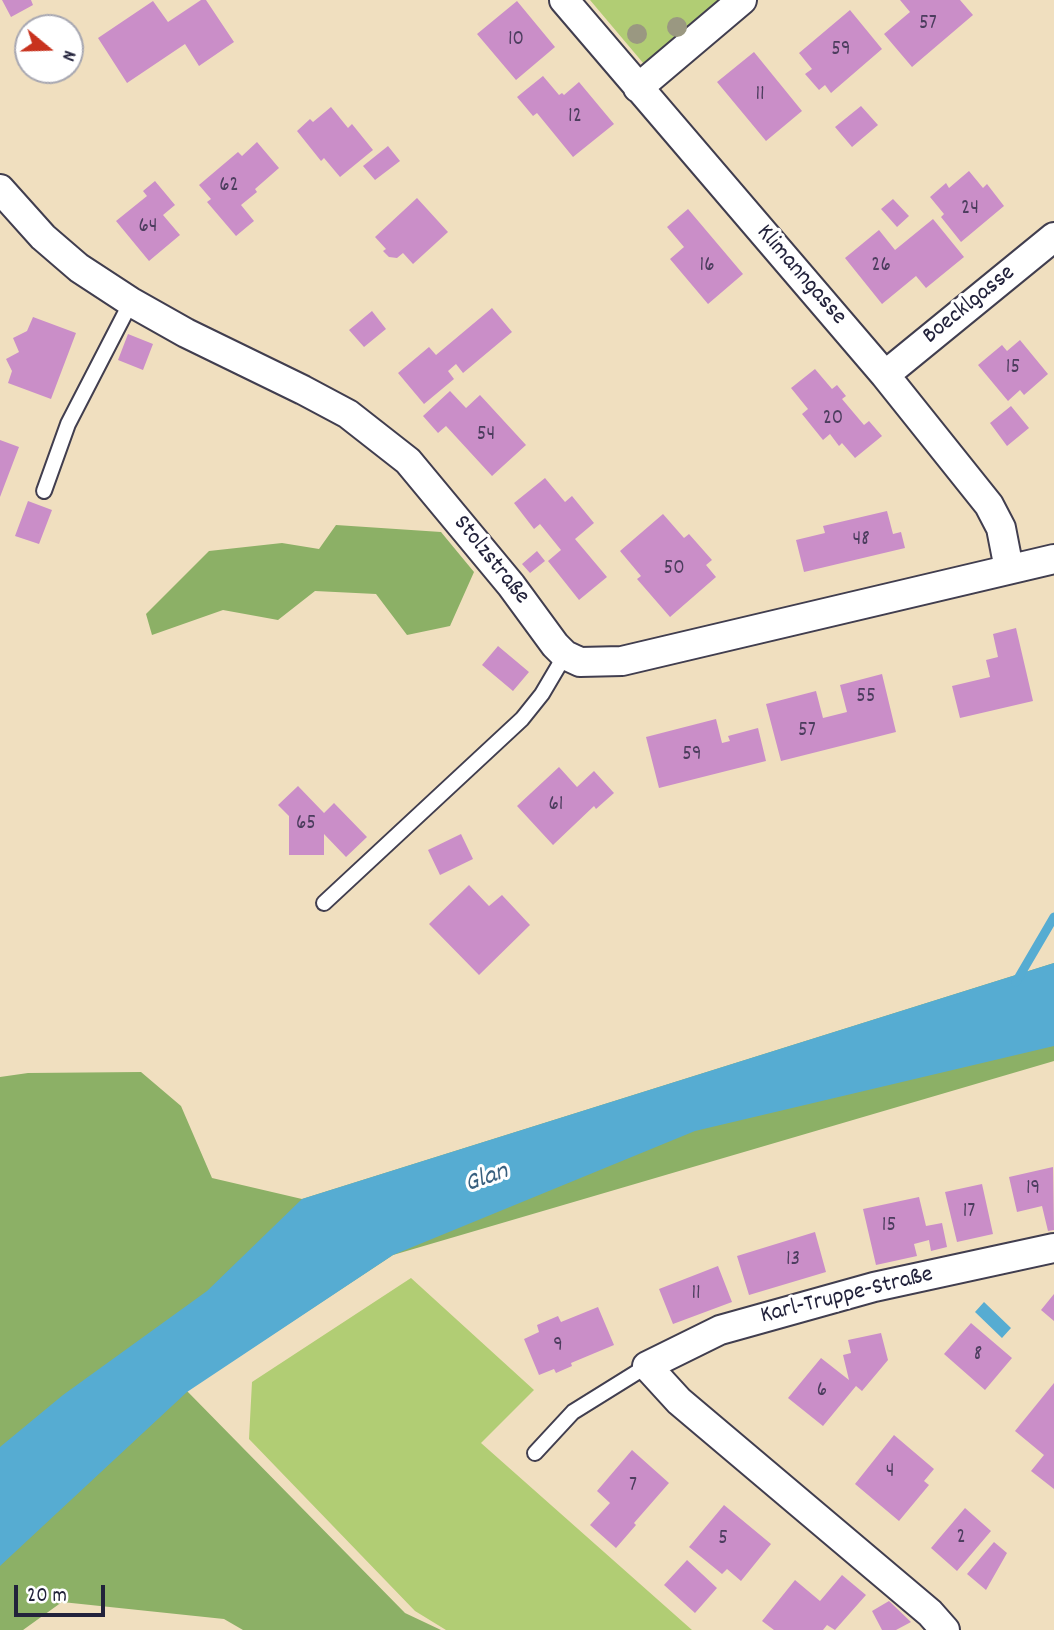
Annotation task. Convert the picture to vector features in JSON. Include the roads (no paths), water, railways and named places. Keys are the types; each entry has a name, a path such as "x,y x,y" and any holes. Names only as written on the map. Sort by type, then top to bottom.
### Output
{"street":[{"name":"Klimanngasse","path":"564,0 886,375 989,505 1001,528 1009,569"},
{"path":"638,88 742,0"},
{"name":"Stolzstraße","path":"0,189 43,237 69,260 131,302 186,333 348,414 408,461 565,655"},
{"name":"Boecklgasse","path":"886,375 1054,237"},
{"path":"565,655 580,662 622,661 1054,559"},
{"name":"Karl-Truppe-Straße","path":"647,1366 720,1330 874,1287 1054,1248"},
{"path":"647,1366 679,1401 930,1613 945,1630"}],"lane":[{"path":"44,491 68,424 131,302"},
{"path":"324,903 522,719 542,694 565,655"},
{"name":"Karl-Truppe-Straße","path":"535,1453 573,1412 647,1366"}],"water":[{"name":"Glan","path":"1054,963 1054,1046 695,1131 393,1255 187,1392 0,1566 0,1447 63,1395 207,1291 302,1199"},
{"path":"984,1302 1011,1328 1002,1338 975,1312"}],"waterway":[{"path":"1016,982 1054,917"}]}
